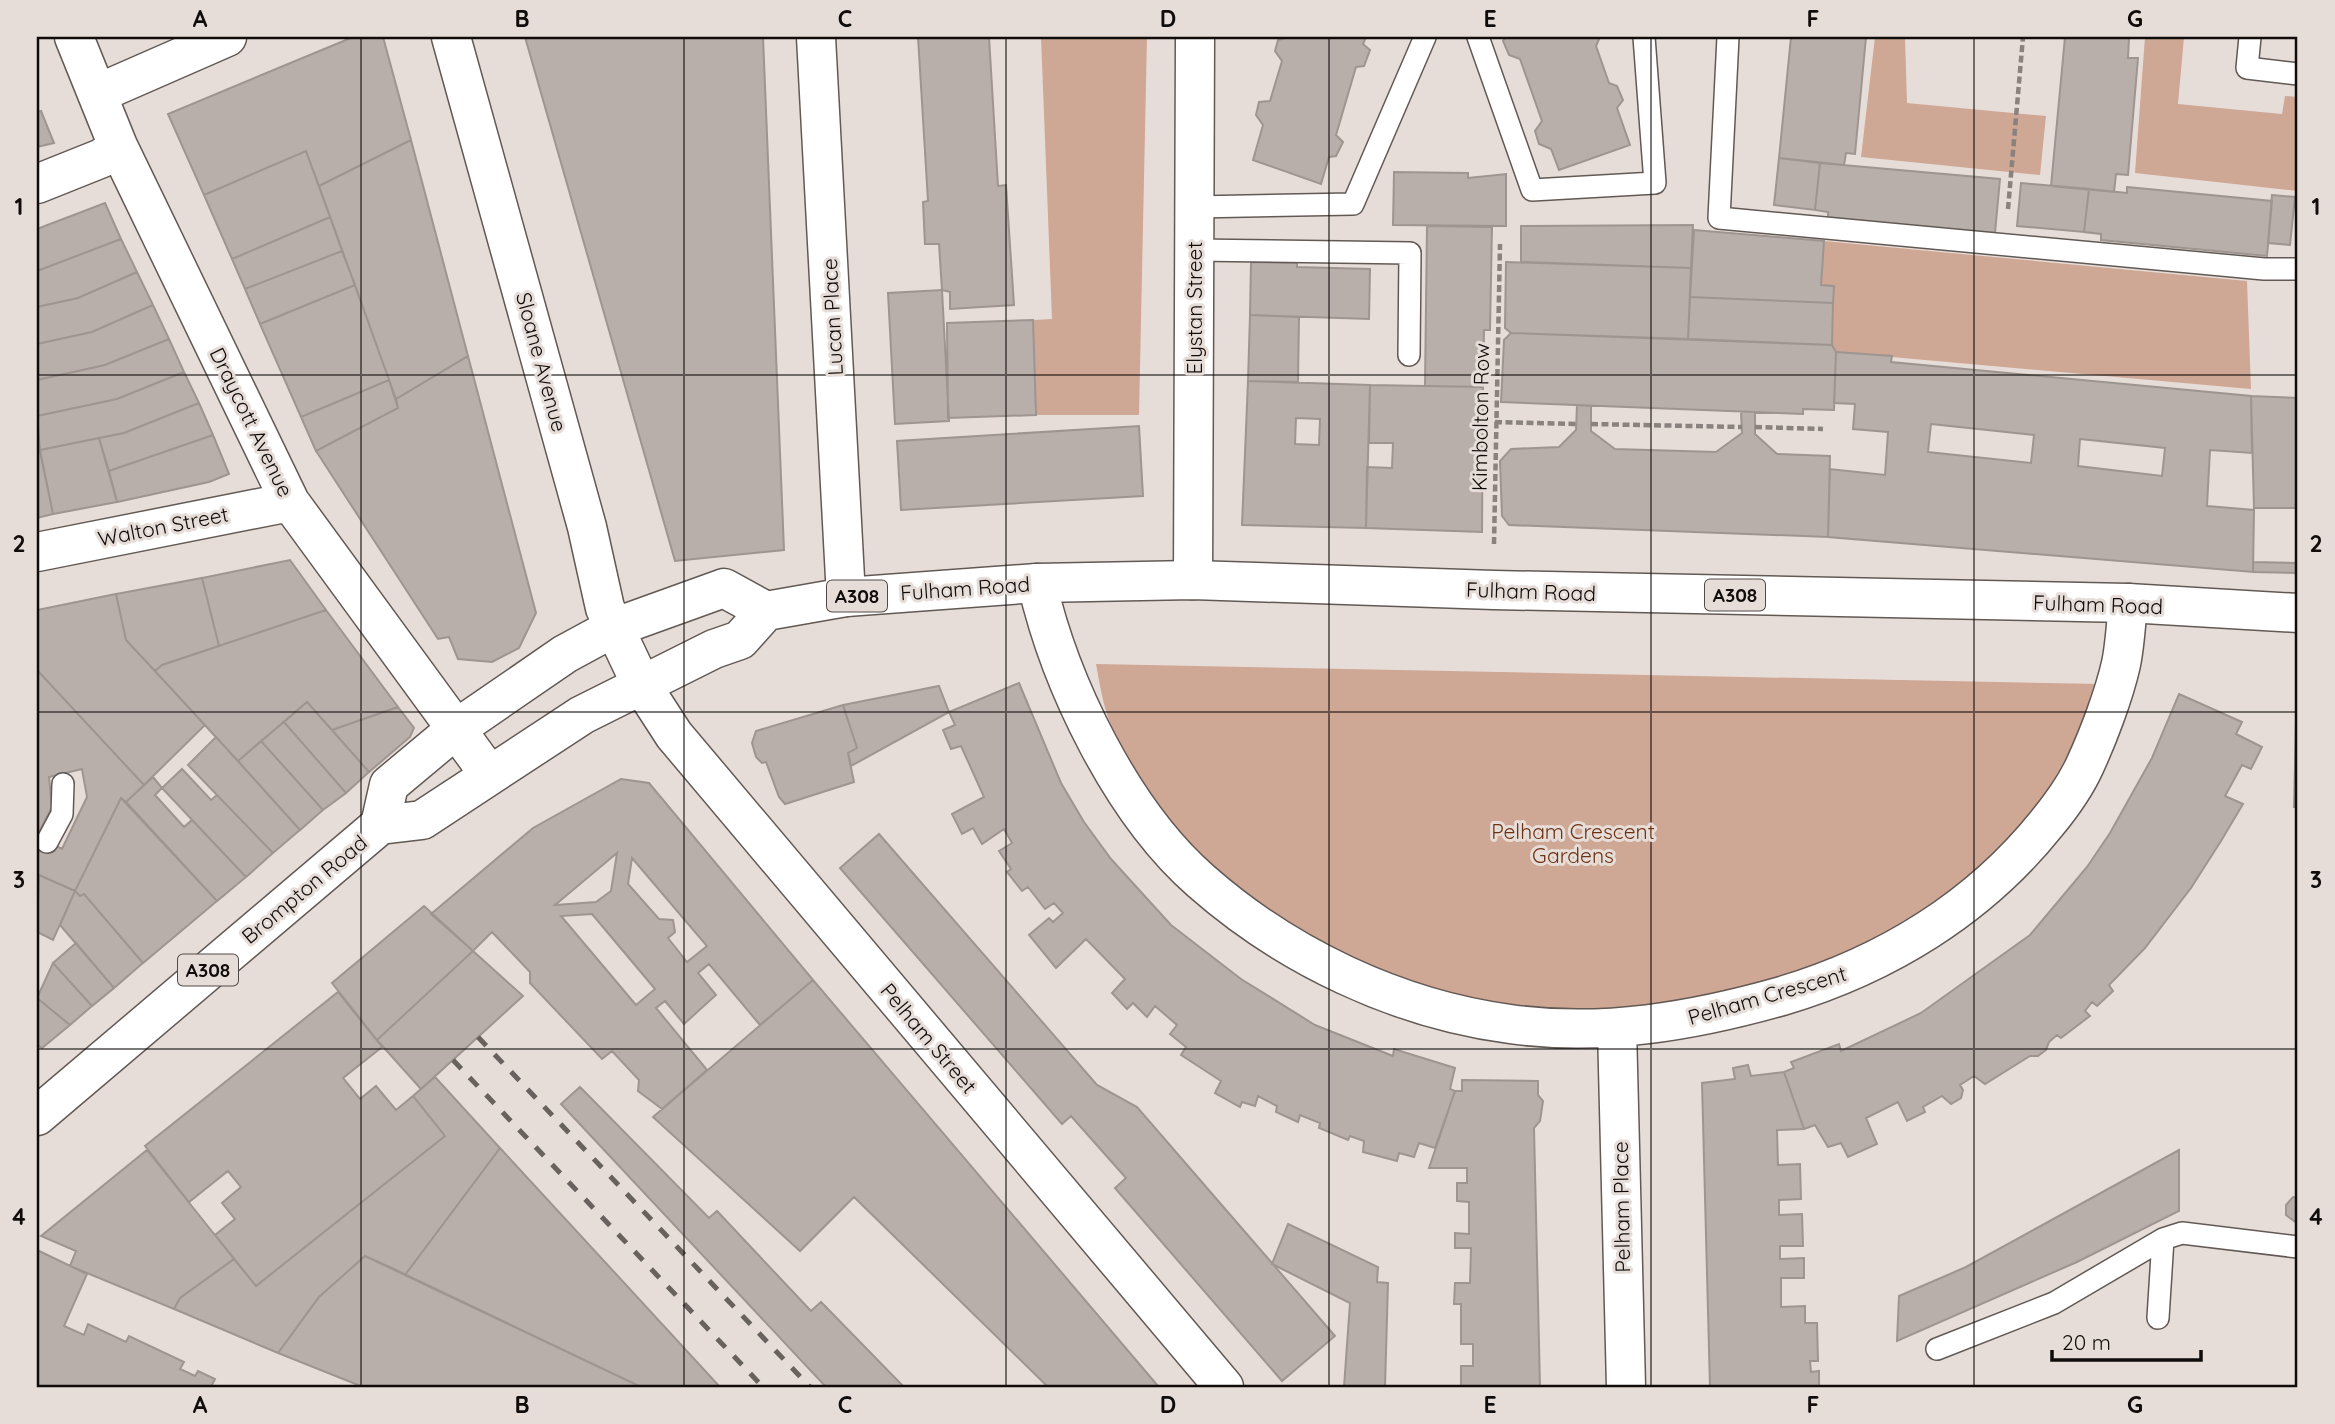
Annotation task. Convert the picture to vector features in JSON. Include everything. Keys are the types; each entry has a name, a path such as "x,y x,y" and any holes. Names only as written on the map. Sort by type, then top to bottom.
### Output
{"street":[{"name":"Draycott Avenue","path":"74,37 99,93 118,146 290,502 489,774"},
{"path":"99,93 226,37"},
{"name":"Sloane Avenue","path":"451,37 581,503 605,608 641,684"},
{"name":"Lucan Place","path":"816,37 846,597"},
{"name":"Elystan Street","path":"1193,580 1195,37"},
{"path":"37,184 102,158 118,146"},
{"name":"Walton Street","path":"37,552 290,502"},
{"name":"Fulham Road","path":"766,611 846,597 1037,583 1193,580 1494,590 2128,603 2298,613"},
{"name":"Pelham Crescent","path":"1037,583 1048,630 1071,691 1127,791 1172,851 1199,880 1247,918 1294,949 1354,979 1406,1000 1511,1024 1617,1028 1672,1023 1801,990 1860,968 1921,935 1967,905 2022,854 2055,812 2084,768 2120,666 2128,603"},
{"path":"613,628 724,587 766,611 740,640 641,684"},
{"name":"Brompton Road","path":"380,825 389,785 456,729 565,654 613,628"},
{"name":"Brompton Road","path":"37,1116 380,825 422,820 582,715 641,684"},
{"name":"Pelham Street","path":"641,684 674,735 1224,1387"},
{"name":"Pelham Place","path":"1617,1028 1626,1387"}],"lane":[{"path":"1195,207 1353,205 1425,37"},
{"path":"1478,37 1532,190 1655,183 1644,37"},
{"path":"1728,37 1719,218 2264,269 2298,269"},
{"path":"2250,37 2247,68 2298,74"},
{"path":"1194,250 1410,253 1409,355"},
{"path":"47,842 62,814 63,784"},
{"path":"1937,1349 2054,1303 2163,1239 2182,1233 2298,1247"},
{"path":"2158,1318 2163,1239"}],"path":[{"path":"2005,244 2023,37"},
{"name":"Kimbolton Row","path":"1494,590 1500,244"},
{"path":"1495,422 1576,424"},
{"path":"1591,424 1742,427"},
{"path":"1755,427 1823,429"}],"green space":[{"path":"1041,37 1147,37 1139,415 1036,415 1033,320 1052,319"},
{"path":"1875,37 1905,37 1907,103 2046,116 2040,175 1861,157"},
{"path":"2145,37 2184,37 2178,104 2282,114 2285,96 2298,97 2298,191 2135,173"},
{"path":"1824,241 2247,281 2251,389 1836,352 1832,345 1834,287 1821,285"},
{"name":"Pelham Crescent Gardens","path":"1096,664 2100,684 2067,755 2037,806 1982,865 1932,903 1876,936 1817,963 1756,985 1693,1000 1630,1009 1569,1012 1491,1002 1383,977 1331,953 1216,873 1173,829 1139,779 1112,727"}],"building":[{"path":"353,37 383,37 411,140 319,186 306,151 204,195 168,114"},
{"path":"525,37 763,37 784,550 675,561"},
{"path":"918,37 989,37 998,186 1006,185 1014,305 950,309 950,292 942,290 939,244 925,244 923,202 928,201"},
{"path":"1289,37 1366,37 1363,44 1370,50 1364,66 1356,67 1336,135 1343,142 1336,156 1329,157 1321,184 1253,160 1263,125 1256,115 1259,102 1270,101 1282,61 1275,51 1278,40"},
{"path":"1506,37 1600,37 1596,46 1609,83 1617,86 1623,100 1617,108 1630,145 1559,170 1551,149 1539,144 1535,131 1542,121 1520,59 1509,55 1503,41"},
{"path":"1791,37 1866,37 1855,154 1846,153 1844,165 1779,158"},
{"path":"2065,37 2129,37 2128,58 2138,58 2128,175 2116,174 2114,192 2051,186"},
{"path":"41,111 54,143 37,147 37,112"},
{"path":"411,140 468,356 396,399 319,186"},
{"path":"306,151 330,217 232,259 204,195"},
{"path":"1779,158 1820,163 1815,210 1774,205"},
{"path":"1820,163 2000,179 1995,233 1828,220 1828,212 1815,210"},
{"path":"1394,172 1468,173 1468,178 1506,174 1506,226 1393,225"},
{"path":"2021,183 2089,189 2084,232 2017,226"},
{"path":"2127,187 2272,201 2267,256 2101,240 2101,234 2084,232 2089,189 2127,193"},
{"path":"2272,195 2295,197 2290,245 2268,243"},
{"path":"105,203 121,239 37,271 37,229"},
{"path":"330,217 342,251 245,289 232,259"},
{"path":"1693,225 1691,268 1521,262 1521,226"},
{"path":"1427,226 1492,227 1490,330 1484,330 1483,387 1425,386"},
{"path":"1694,230 1824,241 1821,285 1834,286 1833,303 1690,297"},
{"path":"121,239 137,272 78,298 37,307 37,271"},
{"path":"342,251 355,285 260,324 245,289"},
{"path":"1251,262 1297,263 1297,267 1370,269 1369,319 1250,315"},
{"path":"1506,262 1691,268 1688,339 1511,333 1505,328"},
{"path":"137,272 153,305 92,332 37,344 37,307 78,298"},
{"path":"355,285 389,380 301,417 260,324"},
{"path":"942,290 949,421 895,424 888,293"},
{"path":"1690,297 1833,303 1832,345 1688,339"},
{"path":"153,305 169,339 105,365 37,380 37,344 92,332"},
{"path":"1250,315 1299,317 1298,382 1248,381"},
{"path":"1033,320 1036,415 948,418 947,323"},
{"path":"1511,333 1832,345 1836,352 1834,410 1803,409 1803,414 1501,402 1504,340"},
{"path":"169,339 184,372 117,399 37,416 37,380 105,365"},
{"path":"1836,352 1892,356 1891,362 2251,396 2252,453 2210,450 2207,506 2254,510 2253,572 1828,537 1830,469 1885,475 1888,432 1853,429 1855,404 1834,403","holes":["1931,424 2034,435 2031,463 1928,452","2080,439 2165,448 2162,476 2078,466"]},
{"path":"468,356 536,613 519,648 492,662 458,659 449,637 438,639 316,451 398,408 396,399"},
{"path":"184,372 199,403 124,433 40,450 37,416 117,399"},
{"path":"389,380 398,408 316,451 301,417"},
{"path":"1248,381 1370,385 1366,528 1242,525","holes":["1296,418 1320,419 1319,445 1295,444"]},
{"path":"1370,385 1483,387 1482,532 1366,528 1367,467 1392,468 1393,443 1369,443"},
{"path":"2251,396 2298,398 2298,508 2254,508"},
{"path":"199,403 213,435 109,471 99,438 124,433"},
{"path":"1577,405 1591,406 1591,431 1615,449 1716,452 1742,433 1741,412 1755,412 1755,434 1777,454 1830,456 1828,537 1509,525 1502,516 1500,461 1511,449 1559,447 1576,430"},
{"path":"1139,426 1143,496 901,510 897,441"},
{"path":"213,435 229,474 209,482 117,502 109,471"},
{"path":"37,437 53,514 37,518"},
{"path":"99,438 117,502 53,514 40,450"},
{"path":"290,560 326,610 219,646 202,578"},
{"path":"2253,562 2298,563 2298,573 2253,572"},
{"path":"202,578 219,646 162,665 155,671 126,640 116,594"},
{"path":"116,594 126,640 205,725 144,785 37,670 37,610"},
{"path":"326,610 398,707 332,730 307,702 238,761 155,671 162,665"},
{"path":"37,670 144,785 126,802 121,798 75,891 37,874 37,836","holes":["82,769 87,797 62,849 37,836 52,807 49,777"]},
{"path":"1019,683 1061,783 1084,822 1111,859 1171,925 1241,979 1315,1025 1393,1056 1394,1049 1455,1068 1450,1089 1455,1091 1435,1148 1419,1143 1414,1157 1399,1153 1397,1161 1363,1152 1364,1141 1350,1136 1348,1140 1319,1128 1320,1123 1300,1115 1298,1122 1276,1112 1277,1106 1258,1096 1255,1106 1242,1102 1240,1107 1215,1093 1221,1081 1181,1055 1186,1047 1170,1034 1177,1025 1155,1006 1147,1017 1133,1003 1127,1009 1112,993 1125,979 1086,939 1056,968 1029,935 1049,918 1053,922 1063,913 1054,903 1045,909 1028,887 1022,891 1007,872 1011,869 999,851 1012,843 1004,829 982,844 973,828 962,834 952,814 984,797 961,746 951,749 943,730 955,725 949,712"},
{"path":"939,686 949,712 851,766 848,753 857,748 843,705"},
{"path":"2179,694 2242,722 2236,734 2262,747 2251,769 2242,765 2225,796 2243,804 2221,841 2191,888 2145,948 2109,985 2113,991 2097,1006 2092,1002 2085,1011 2090,1016 2061,1038 2057,1035 2038,1056 2030,1056 1985,1084 1974,1076 1960,1085 1963,1090 1961,1098 1951,1104 1942,1096 1923,1107 1925,1112 1907,1121 1898,1102 1866,1118 1877,1144 1848,1157 1841,1143 1828,1147 1815,1125 1804,1129 1784,1072 1794,1068 1791,1062 1839,1044 1841,1051 1921,1013 2030,935 2087,867 2110,833 2152,758"},
{"path":"307,702 369,772 346,793 284,722"},
{"path":"843,705 857,748 848,753 854,782 785,804 779,797 766,762 762,763 756,757 752,743 756,731"},
{"path":"398,707 414,728 410,737 369,772 332,730"},
{"path":"284,722 346,793 323,810 261,741"},
{"path":"2296,722 2298,807 2294,807"},
{"path":"216,737 300,830 273,853 188,765"},
{"path":"261,741 323,810 300,830 238,761"},
{"path":"182,769 211,800 217,795 273,853 246,877 162,788"},
{"path":"153,777 162,788 155,795 184,827 192,820 246,877 217,901 126,802"},
{"path":"621,779 649,783 813,980 760,1025 709,964 698,973 716,995 684,1024 665,1001 656,1008 707,1070 662,1109 638,1091 639,1080 612,1051 602,1059 530,983 530,972 492,932 473,951 431,914 533,828","holes":["617,853 611,891 596,902 555,905","632,858 707,946 687,962 668,938 675,932 673,920 659,919 628,884","592,914 655,989 636,1005 561,916"]},
{"path":"121,798 217,901 143,963 84,894 80,896 75,891"},
{"path":"879,834 1097,1085 1137,1107 1335,1336 1282,1381 1115,1188 1126,1178 1071,1116 1062,1124 840,868"},
{"path":"39,875 75,891 53,940 37,932"},
{"path":"75,891 80,896 84,894 143,963 114,988 60,925"},
{"path":"424,906 473,951 377,1040 332,983"},
{"path":"76,943 114,988 92,1006 53,963"},
{"path":"473,951 523,996 421,1089 377,1040"},
{"path":"53,963 92,1006 70,1025 37,998"},
{"path":"813,980 1157,1387 1048,1387 854,1197 800,1251 653,1117"},
{"path":"338,992 382,1047 343,1078 360,1099 376,1086 396,1110 413,1096 445,1136 256,1286 215,1235 235,1219 222,1203 241,1187 228,1171 189,1202 145,1146"},
{"path":"37,998 70,1025 42,1048 37,1045"},
{"path":"1748,1065 1751,1076 1784,1072 1804,1129 1777,1130 1778,1165 1800,1164 1801,1199 1779,1200 1779,1215 1802,1214 1803,1246 1780,1246 1780,1259 1804,1258 1804,1278 1781,1278 1781,1307 1805,1306 1805,1323 1817,1323 1818,1361 1810,1361 1811,1372 1819,1371 1819,1387 1710,1387 1702,1083 1735,1079 1733,1068"},
{"path":"435,1077 500,1148 405,1275 365,1256 319,1297 278,1353 174,1309 180,1298 234,1259 256,1286 445,1136 413,1096"},
{"path":"1462,1080 1538,1081 1538,1095 1543,1101 1540,1121 1534,1128 1540,1387 1461,1387 1461,1366 1473,1366 1473,1344 1461,1344 1461,1304 1454,1304 1455,1283 1470,1283 1471,1248 1455,1248 1455,1233 1469,1234 1469,1202 1457,1201 1457,1183 1467,1183 1467,1168 1429,1168 1455,1091 1462,1091"},
{"path":"580,1087 709,1218 717,1211 811,1311 821,1302 904,1387 826,1387 561,1104"},
{"path":"500,1148 720,1387 641,1387 405,1275"},
{"path":"147,1150 234,1259 180,1298 174,1309 70,1266 76,1251 41,1236"},
{"path":"2179,1150 2179,1211 2077,1262 1897,1341 1899,1296 1966,1267"},
{"path":"2293,1197 2298,1198 2298,1224 2286,1215 2286,1205"},
{"path":"1288,1224 1378,1267 1377,1282 1388,1283 1385,1387 1344,1387 1350,1303 1272,1264"},
{"path":"37,1250 87,1274 64,1326 84,1335 88,1324 126,1342 129,1336 184,1362 180,1369 195,1376 198,1371 215,1379 211,1387 37,1387"},
{"path":"365,1256 641,1387 363,1387 278,1353 319,1297"}],"railway":[{"path":"478,1037 810,1387"},
{"path":"453,1060 763,1387"}]}
